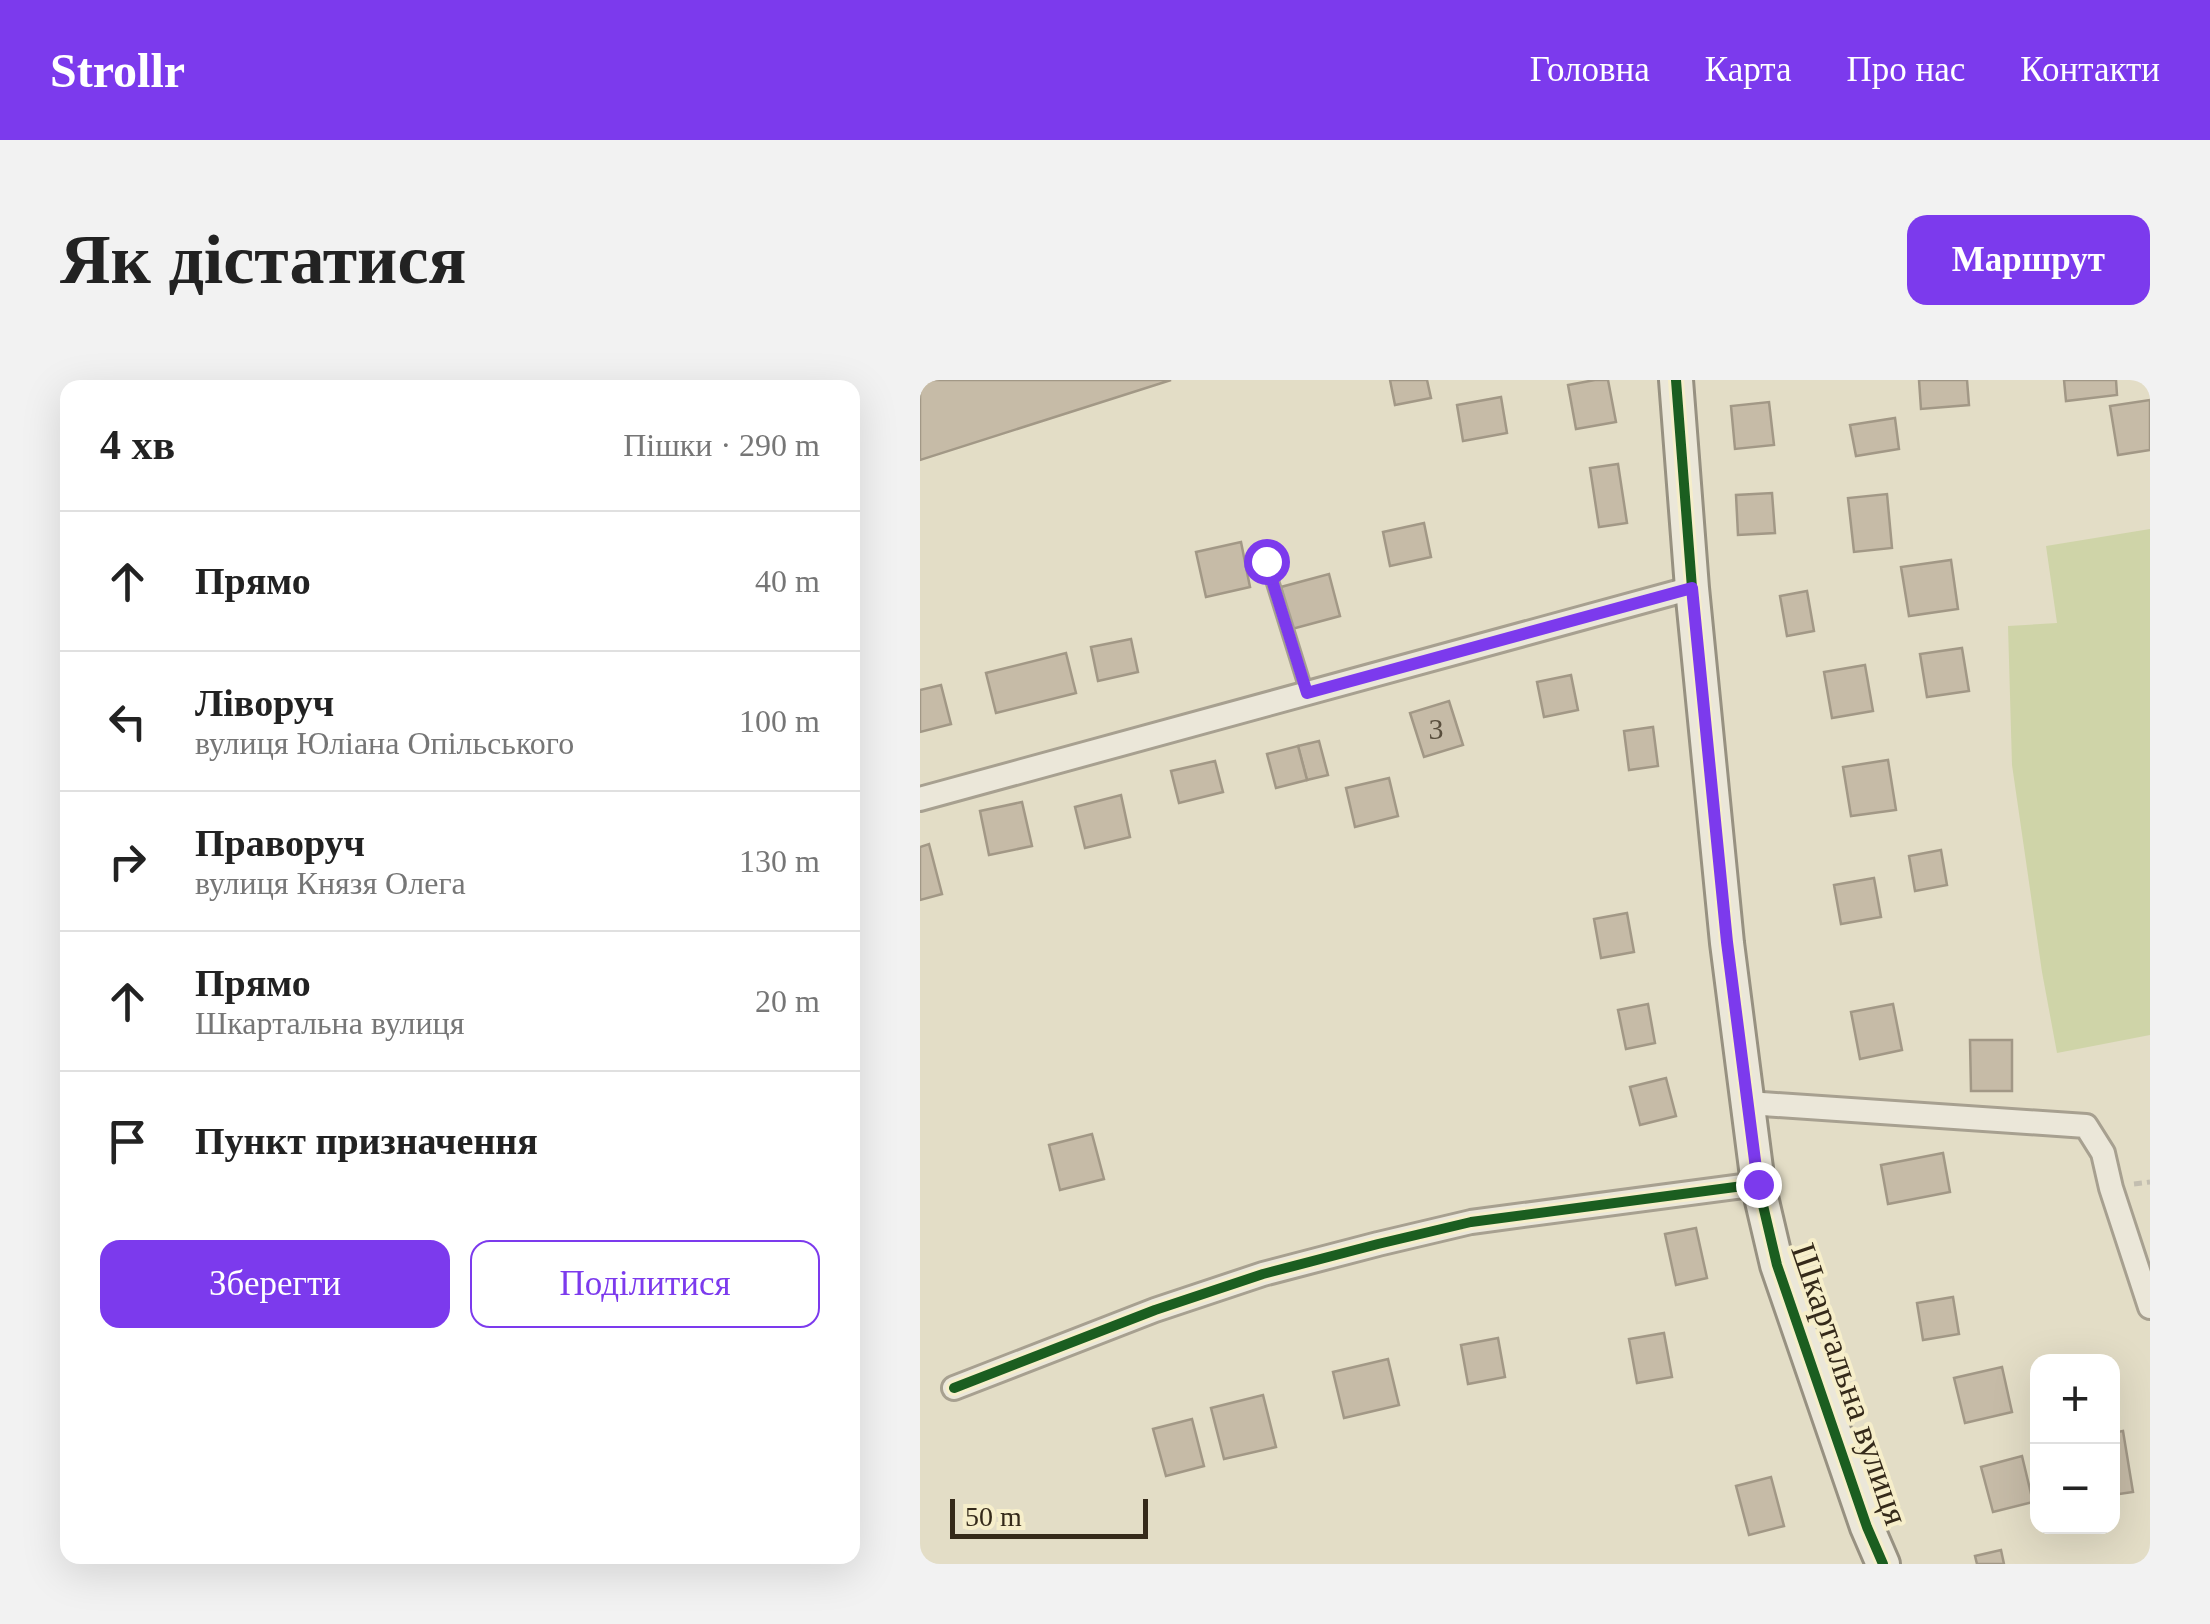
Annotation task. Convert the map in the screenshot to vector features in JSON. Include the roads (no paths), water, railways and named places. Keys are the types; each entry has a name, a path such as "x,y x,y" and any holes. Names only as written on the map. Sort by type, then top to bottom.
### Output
{"street":[{"name":"Шкартальна вулиця","path":"1676,380 1727,942 1758,1184 1777,1265 1883,1564"},
{"path":"920,799 1692,588"},
{"path":"1748,1104 2086,1126 2103,1152 2150,1307"},
{"path":"954,1388 1155,1310 1263,1274 1378,1244 1471,1222 1758,1184"}],"lane":[{"path":"1266,561 1307,693"}]}
